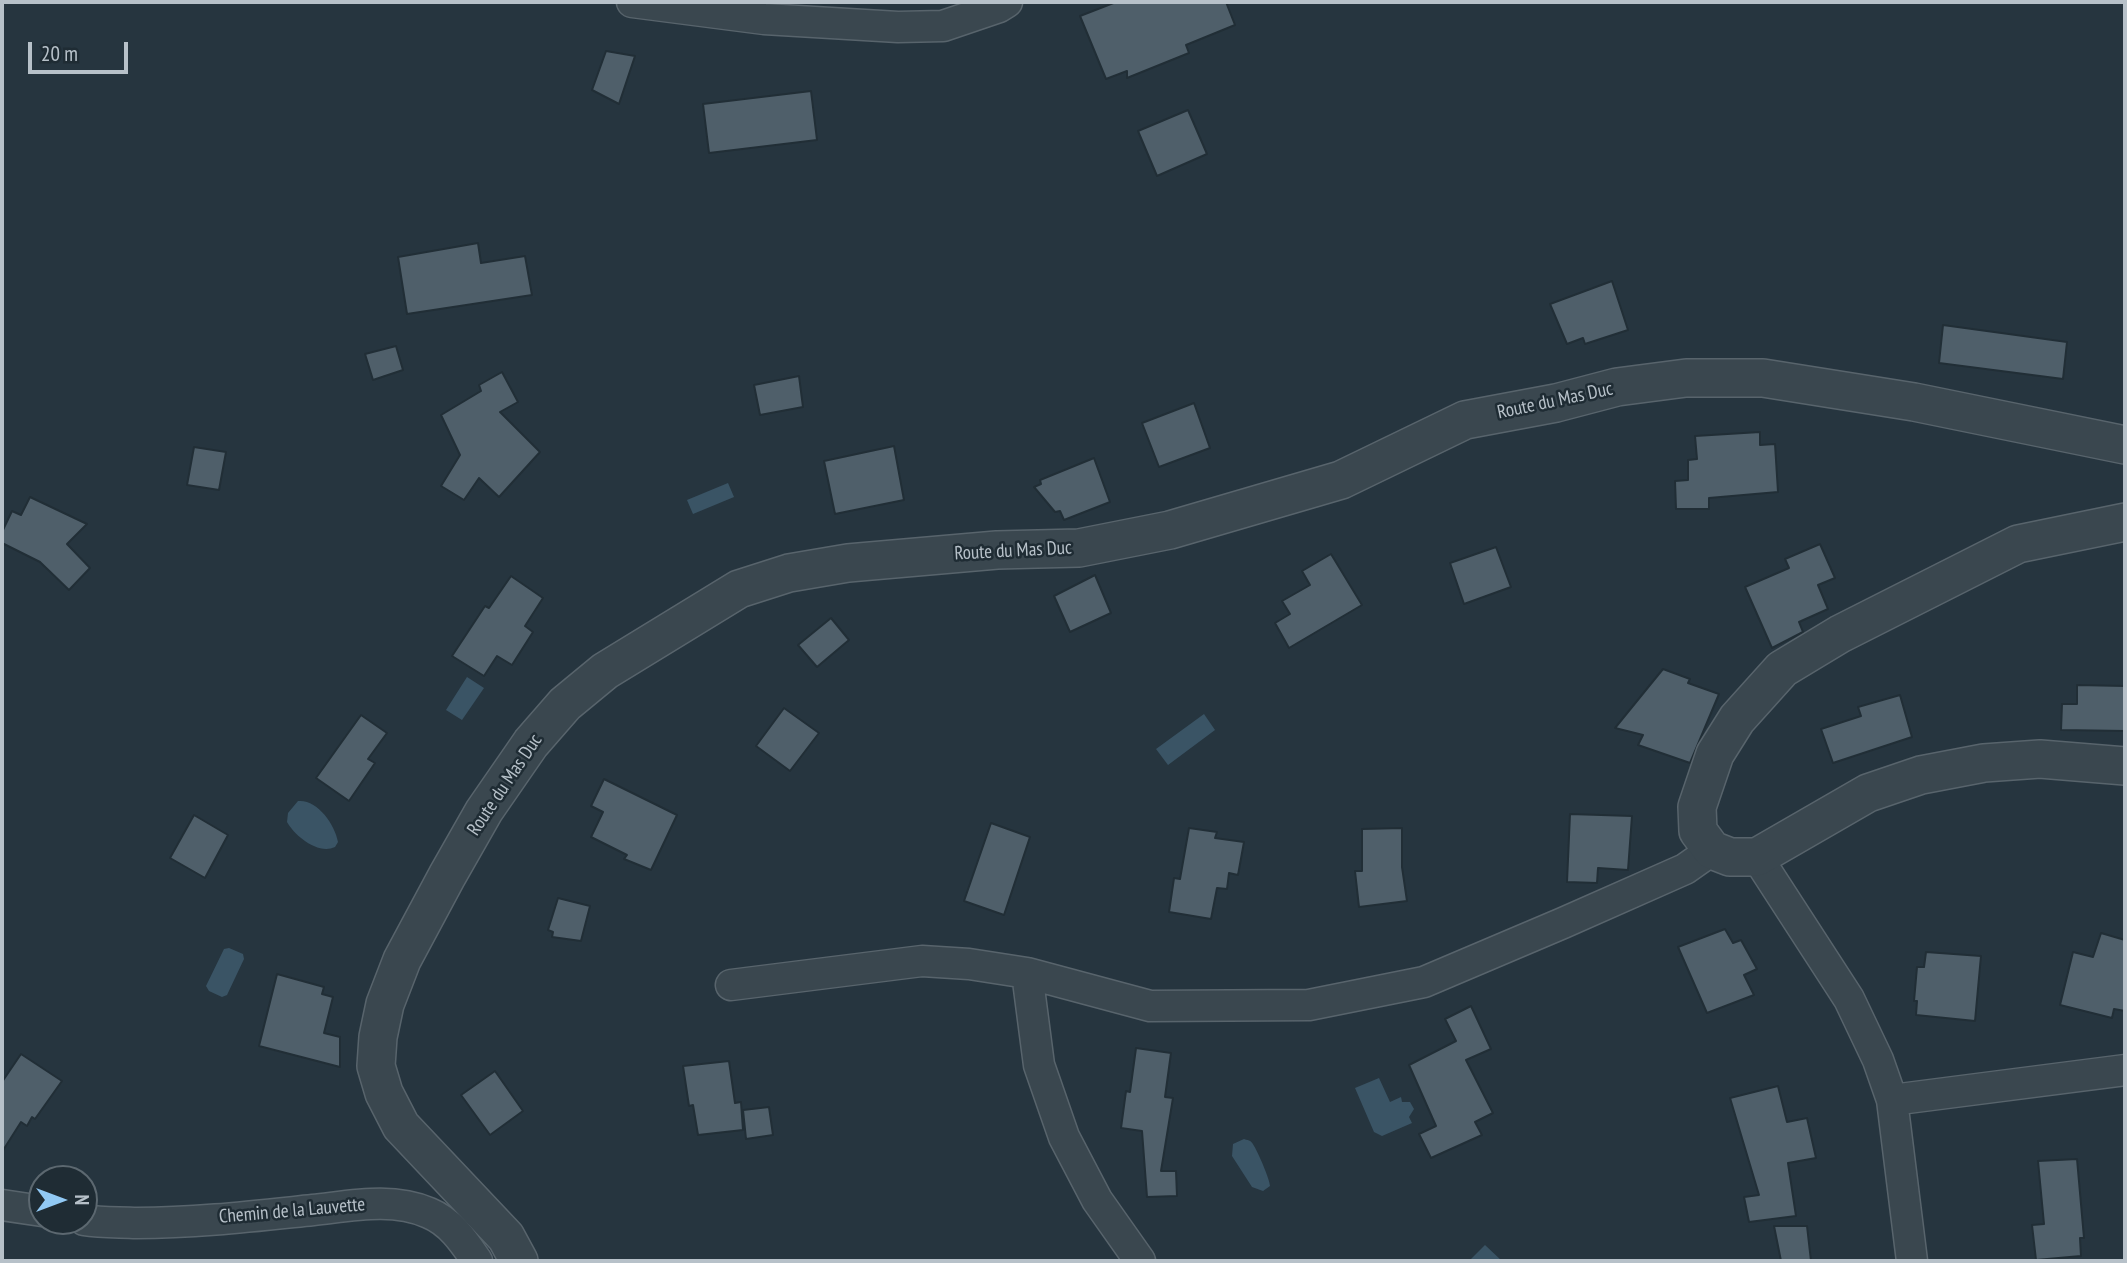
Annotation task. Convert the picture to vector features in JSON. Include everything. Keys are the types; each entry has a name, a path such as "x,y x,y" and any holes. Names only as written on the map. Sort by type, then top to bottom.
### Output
{"street":[{"path":"632,2 764,19 898,27 943,26 1007,2"},
{"name":"Route du Mas Duc","path":"519,1261 506,1237 401,1126 384,1093 376,1066 378,1037 386,1004 402,960 484,811 531,743 556,713 605,671 738,589 789,573 891,558 997,550 1079,548 1170,530 1341,480 1465,420 1649,382 1698,377 1763,379 1914,402 2125,445"},
{"path":"2125,522 2018,544 1840,634 1782,669 1737,719 1715,754 1697,807 1698,831 1712,850 1730,857 1757,857 1868,793 1921,775 1984,763 2040,759 2125,766"},
{"path":"731,985 922,961 969,964 1027,973 1150,1006 1309,1005 1423,982 1685,869 1712,850"},
{"path":"1757,857 1849,999 1878,1060 1892,1100 1912,1261"},
{"path":"1027,973 1039,1065 1064,1137 1097,1200 1140,1261"},
{"path":"1892,1100 2125,1070"},
{"name":"Chemin de la Lauvette","path":"98,1222 161,1223 375,1203 406,1205 431,1213 451,1228 477,1261"},
{"path":"2,1205 28,1209"}],"water":[{"path":"728,483 734,497 693,514 687,500"},
{"path":"467,677 484,688 462,720 446,710"},
{"path":"1204,714 1215,730 1168,765 1156,749"},
{"path":"298,801 312,804 324,814 336,835 338,842 335,847 328,849 314,846 301,838 291,827 287,822 288,813"},
{"path":"229,948 243,954 244,959 227,995 222,997 209,991 206,986 224,949"},
{"path":"1379,1078 1390,1102 1401,1097 1402,1102 1410,1102 1414,1109 1409,1117 1412,1123 1382,1136 1374,1132 1355,1088"},
{"path":"1244,1139 1253,1144 1266,1172 1270,1186 1263,1191 1252,1187 1232,1156 1233,1144"},
{"path":"1485,1245 1502,1261 1469,1261"}],"building":[{"path":"1116,2 1226,2 1235,25 1186,45 1189,53 1127,78 1127,71 1106,79 1080,16"},
{"path":"606,51 635,56 619,104 592,90"},
{"path":"811,91 817,140 709,153 703,104"},
{"path":"1188,110 1207,154 1157,176 1138,131"},
{"path":"478,243 481,263 525,256 532,295 407,314 398,257"},
{"path":"1612,281 1628,330 1585,344 1583,338 1567,344 1550,304"},
{"path":"1943,325 2067,342 2063,379 1939,363"},
{"path":"396,346 403,370 373,380 365,354"},
{"path":"502,372 518,402 500,412 540,452 499,497 479,478 464,500 441,486 460,455 441,415 481,391 479,385"},
{"path":"799,376 803,407 760,415 754,385"},
{"path":"1194,403 1210,448 1159,467 1142,423"},
{"path":"1760,432 1760,445 1775,444 1778,492 1709,498 1709,509 1676,509 1675,481 1688,480 1688,460 1697,459 1695,436"},
{"path":"894,446 904,500 835,514 824,461"},
{"path":"194,447 226,452 219,490 187,485"},
{"path":"1094,458 1110,502 1064,520 1060,511 1055,512 1034,487 1041,484 1040,480"},
{"path":"30,497 87,524 67,544 90,568 69,590 40,562 2,543 2,532 12,511 21,515"},
{"path":"1820,544 1835,578 1818,585 1828,609 1799,622 1803,632 1772,648 1745,587 1789,568 1785,559"},
{"path":"1496,547 1511,587 1464,604 1450,563"},
{"path":"1331,554 1362,605 1289,648 1275,623 1290,614 1282,601 1310,585 1302,571"},
{"path":"1095,575 1111,613 1070,632 1054,596"},
{"path":"511,576 543,598 525,626 533,632 512,665 497,656 484,676 452,656 485,606 489,608"},
{"path":"831,618 849,640 817,667 798,645"},
{"path":"1663,669 1690,679 1688,683 1719,694 1690,763 1638,745 1643,735 1615,728"},
{"path":"2077,685 2125,686 2125,731 2061,730 2062,704 2077,704"},
{"path":"1900,695 1912,737 1833,763 1821,729 1861,716 1858,707"},
{"path":"784,708 819,733 790,771 756,746"},
{"path":"361,715 387,733 368,759 375,763 349,801 316,778"},
{"path":"604,779 677,815 651,870 624,859 627,855 591,837 603,812 591,806"},
{"path":"1570,814 1632,816 1628,870 1598,868 1597,883 1567,882"},
{"path":"194,815 228,835 205,878 170,858"},
{"path":"991,823 1030,837 1004,915 964,901"},
{"path":"1189,828 1217,832 1215,838 1244,842 1238,875 1229,873 1227,889 1217,888 1211,919 1169,912 1174,878 1180,879"},
{"path":"1402,828 1402,867 1407,901 1359,907 1355,871 1362,871 1362,829"},
{"path":"558,898 590,906 581,941 552,937 553,932 548,930"},
{"path":"1725,929 1733,943 1741,940 1757,969 1744,975 1754,995 1707,1013 1678,947"},
{"path":"2101,933 2125,940 2125,1011 2114,1009 2112,1018 2060,1005 2073,952 2093,957"},
{"path":"1926,952 1981,956 1975,1021 1916,1015 1917,1001 1914,1001 1917,967 1924,967"},
{"path":"277,974 324,987 322,994 333,997 324,1033 340,1037 340,1067 259,1046"},
{"path":"1471,1006 1491,1049 1466,1060 1493,1113 1475,1122 1482,1135 1431,1158 1419,1134 1436,1126 1409,1065 1456,1041 1445,1019"},
{"path":"1136,1048 1171,1053 1165,1097 1173,1098 1161,1171 1176,1171 1177,1196 1147,1197 1142,1131 1121,1128 1126,1091 1130,1092"},
{"path":"21,1054 62,1081 35,1119 32,1117 27,1126 21,1122 2,1152 2,1082"},
{"path":"729,1061 735,1103 741,1102 743,1130 698,1135 693,1105 689,1106 683,1066"},
{"path":"495,1071 523,1111 490,1135 461,1095"},
{"path":"1778,1086 1787,1122 1807,1118 1816,1158 1788,1163 1796,1216 1749,1222 1744,1197 1759,1195 1730,1098"},
{"path":"769,1107 773,1135 746,1139 743,1110"},
{"path":"2077,1159 2084,1238 2080,1238 2081,1256 2036,1260 2032,1225 2044,1224 2038,1161"},
{"path":"1774,1226 1807,1226 1811,1261 1781,1261"}]}
